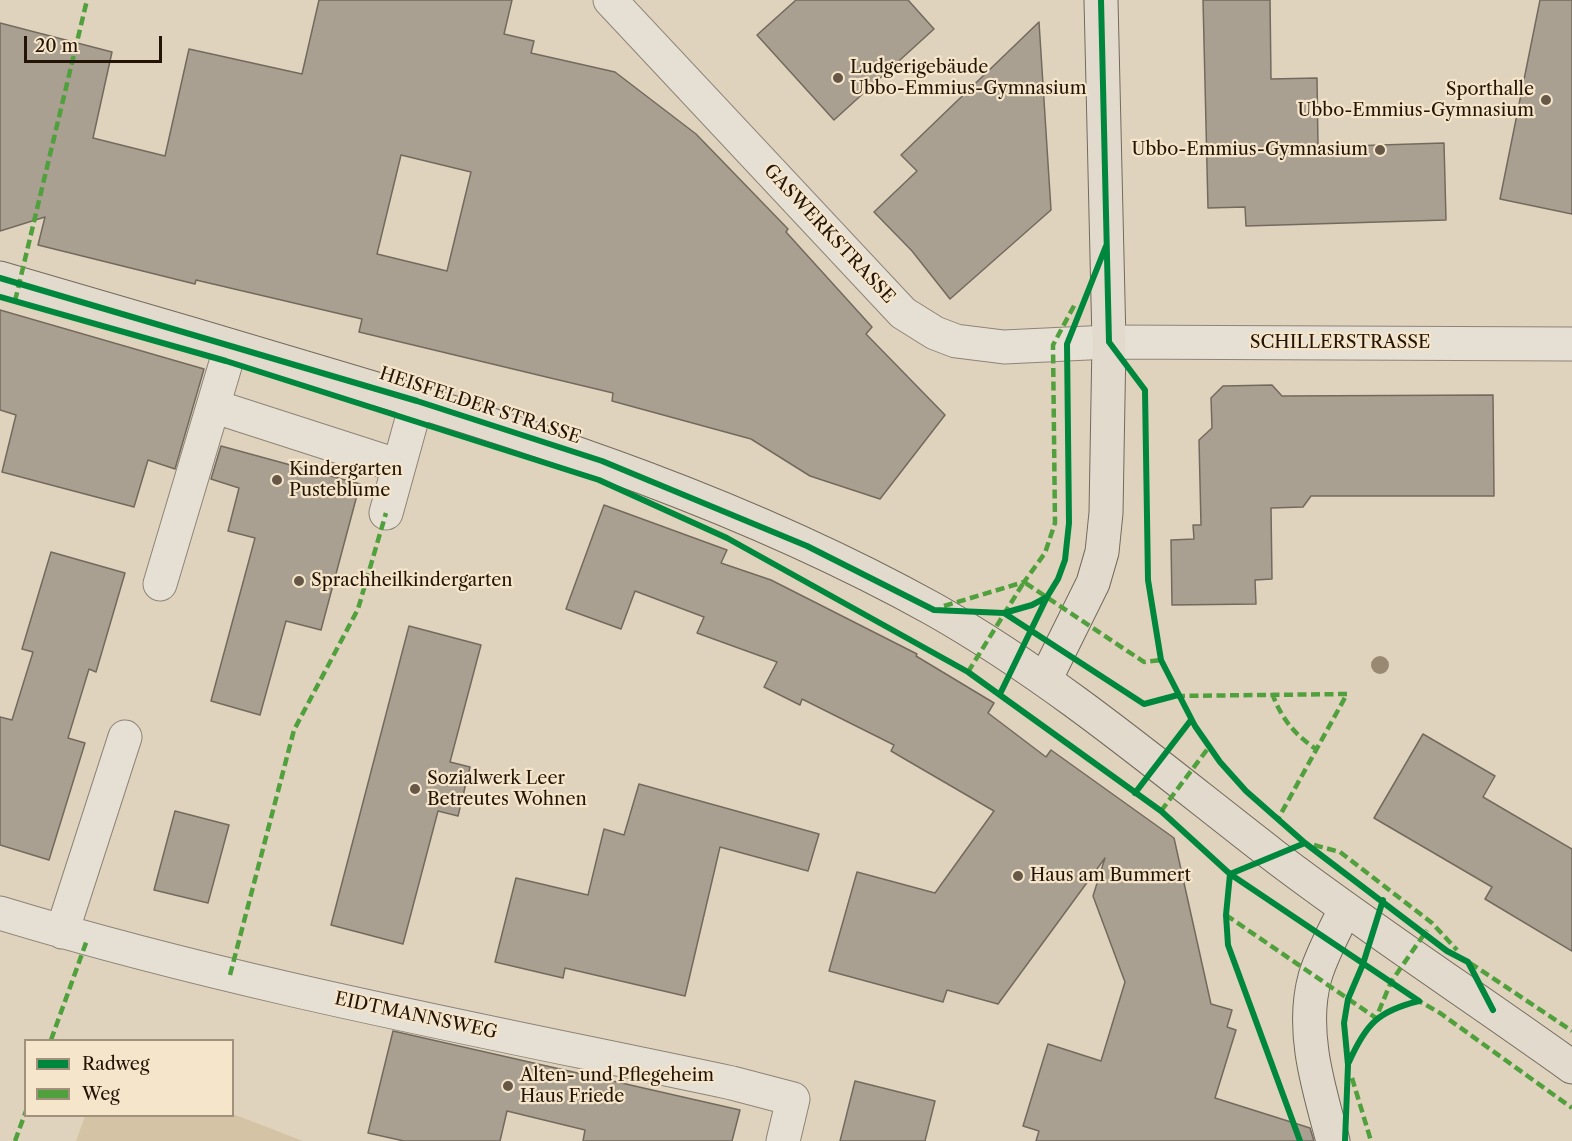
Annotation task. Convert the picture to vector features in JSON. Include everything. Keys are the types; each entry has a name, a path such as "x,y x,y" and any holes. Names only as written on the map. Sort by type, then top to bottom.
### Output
{"main road":[{"path":"1045,680 1094,583 1102,552 1109,441 1109,342 1101,0"},
{"name":"HEISFELDER STRASSE","path":"0,278 417,401 602,461 807,546 934,610 1045,680 1346,909 1572,1067"},
{"path":"1333,1141 1312,1054 1310,1020 1315,976 1346,909"}],"street":[{"name":"GASWERKSTRASSE","path":"609,0 903,313 918,324 956,341 981,346 1109,342"},
{"name":"SCHILLERSTRASSE","path":"1109,342 1572,344"},
{"path":"160,584 231,345"},
{"path":"386,513 417,401"},
{"path":"213,406 399,466"},
{"path":"62,932 125,737"},
{"name":"EIDTMANNSWEG","path":"0,913 62,932 230,975 732,1083 793,1099 783,1141"}],"shaded area":[{"path":"234,1114 303,1141 76,1141 85,1117 234,1117"}],"building":[{"path":"319,0 512,0 504,34 534,41 531,53 615,72 696,134 788,229 786,232 872,327 866,334 945,415 880,499 810,476 751,439 612,401 613,393 359,332 362,319 196,280 195,284 38,245 45,217 0,231 0,23 112,52 93,138 165,156 189,49 302,74","holes":["401,155 471,172 447,271 377,254"]},
{"name":"Ludgerigebäude Ubbo-Emmius-Gymnasium","path":"796,0 908,0 934,29 834,120 757,35"},
{"name":"Ubbo-Emmius-Gymnasium","path":"1203,0 1270,0 1271,79 1317,78 1318,147 1444,143 1446,220 1246,226 1245,207 1208,208"},
{"name":"Sporthalle Ubbo-Emmius-Gymnasium","path":"1540,0 1572,0 1572,214 1500,199"},
{"path":"1039,22 1051,210 950,299 912,251 874,212 917,171 901,155"},
{"path":"0,310 204,369 175,469 148,460 134,507 2,472 16,415 0,410"},
{"path":"1272,385 1282,396 1493,395 1494,496 1311,496 1303,507 1271,508 1272,579 1255,580 1256,604 1172,605 1171,540 1194,539 1193,525 1201,525 1199,440 1212,428 1211,398 1223,386"},
{"path":"221,446 360,484 321,630 286,621 260,715 211,701 255,538 228,531 239,488 211,479"},
{"path":"604,505 727,550 721,563 771,580 917,654 916,656 994,703 988,713 1046,757 1051,750 1174,838 1211,1004 1232,1010 1227,1027 1236,1030 1215,1098 1310,1128 1314,1141 1036,1141 1039,1131 1023,1126 1048,1044 1101,1061 1125,982 1093,896 1105,858 998,1004 947,990 943,1002 829,971 857,872 935,893 994,811 891,751 894,745 802,699 800,705 764,687 777,662 697,633 704,617 635,591 621,629 566,609"},
{"path":"51,552 125,573 96,672 89,669 68,738 85,743 49,860 0,845 0,717 12,720 33,652 22,649"},
{"name":"Sozialwerk Leer Betreutes Wohnen","path":"409,626 481,645 450,762 470,767 458,816 438,811 403,944 331,925"},
{"path":"1423,734 1495,776 1483,797 1572,849 1572,951 1485,899 1492,887 1374,818"},
{"path":"639,784 819,834 808,871 720,847 685,996 565,968 563,978 495,962 516,878 588,895 604,829 624,835"},
{"path":"175,811 229,825 208,903 154,890"},
{"name":"Alten- und Pflegeheim Haus Friede","path":"393,1031 740,1110 732,1141 583,1141 585,1130 507,1111 500,1141 404,1141 368,1133"},
{"path":"855,1081 935,1101 925,1141 840,1141"}],"marked path":[{"path":"15,301 87,0"},
{"path":"944,606 1024,582 1045,553 1055,523 1053,345 1075,304"},
{"path":"230,975 294,730 358,609 386,513"},
{"path":"968,672 1024,582 1144,662 1161,660"},
{"path":"1272,693 1289,725 1316,749"},
{"path":"1176,696 1347,694 1278,819"},
{"path":"1161,811 1209,747"},
{"path":"1314,845 1340,852 1432,923 1457,950"},
{"path":"1226,915 1376,1018 1391,982 1427,930"},
{"path":"51,1039 87,940"},
{"path":"1470,963 1572,1031"},
{"path":"1414,1002 1419,1001 1440,1013 1572,1108"},
{"path":"1352,1078 1371,1141"},
{"path":"15,1141 24,1116"}],"cycle path":[{"path":"1101,0 1109,342 1145,390 1148,580 1161,660 1195,726 1220,762 1246,791 1305,843 1447,951 1468,962 1493,1010"},
{"path":"0,278 417,401 602,461 807,546 934,610 1004,613 1032,605 1047,597 1058,579 1065,560 1069,523 1067,344 1106,246"},
{"path":"0,297 226,361 599,480 727,538 968,672 1161,811 1230,874 1419,1001"},
{"path":"1000,694 1047,597"},
{"path":"1004,613 1144,704 1178,695"},
{"path":"1135,793 1191,720"},
{"path":"1230,874 1305,843"},
{"path":"1230,874 1226,915 1228,945 1300,1141"},
{"path":"1345,1141 1348,1065 1344,1023 1348,999 1363,964 1383,900"},
{"path":"1349,1062 1361,1038 1375,1021 1393,1009 1419,1001"}],"place":[{"name":"Ludgerigebäude Ubbo-Emmius-Gymnasium","path":"838,78"},
{"name":"Sporthalle Ubbo-Emmius-Gymnasium","path":"1546,100"},
{"name":"Ubbo-Emmius-Gymnasium","path":"1380,150"},
{"name":"Kindergarten Pusteblume","path":"277,480"},
{"name":"Sprachheilkindergarten","path":"299,581"},
{"name":"Sozialwerk Leer Betreutes Wohnen","path":"415,789"},
{"name":"Haus am Bummert","path":"1018,876"},
{"name":"Alten- und Pflegeheim Haus Friede","path":"508,1086"}]}
